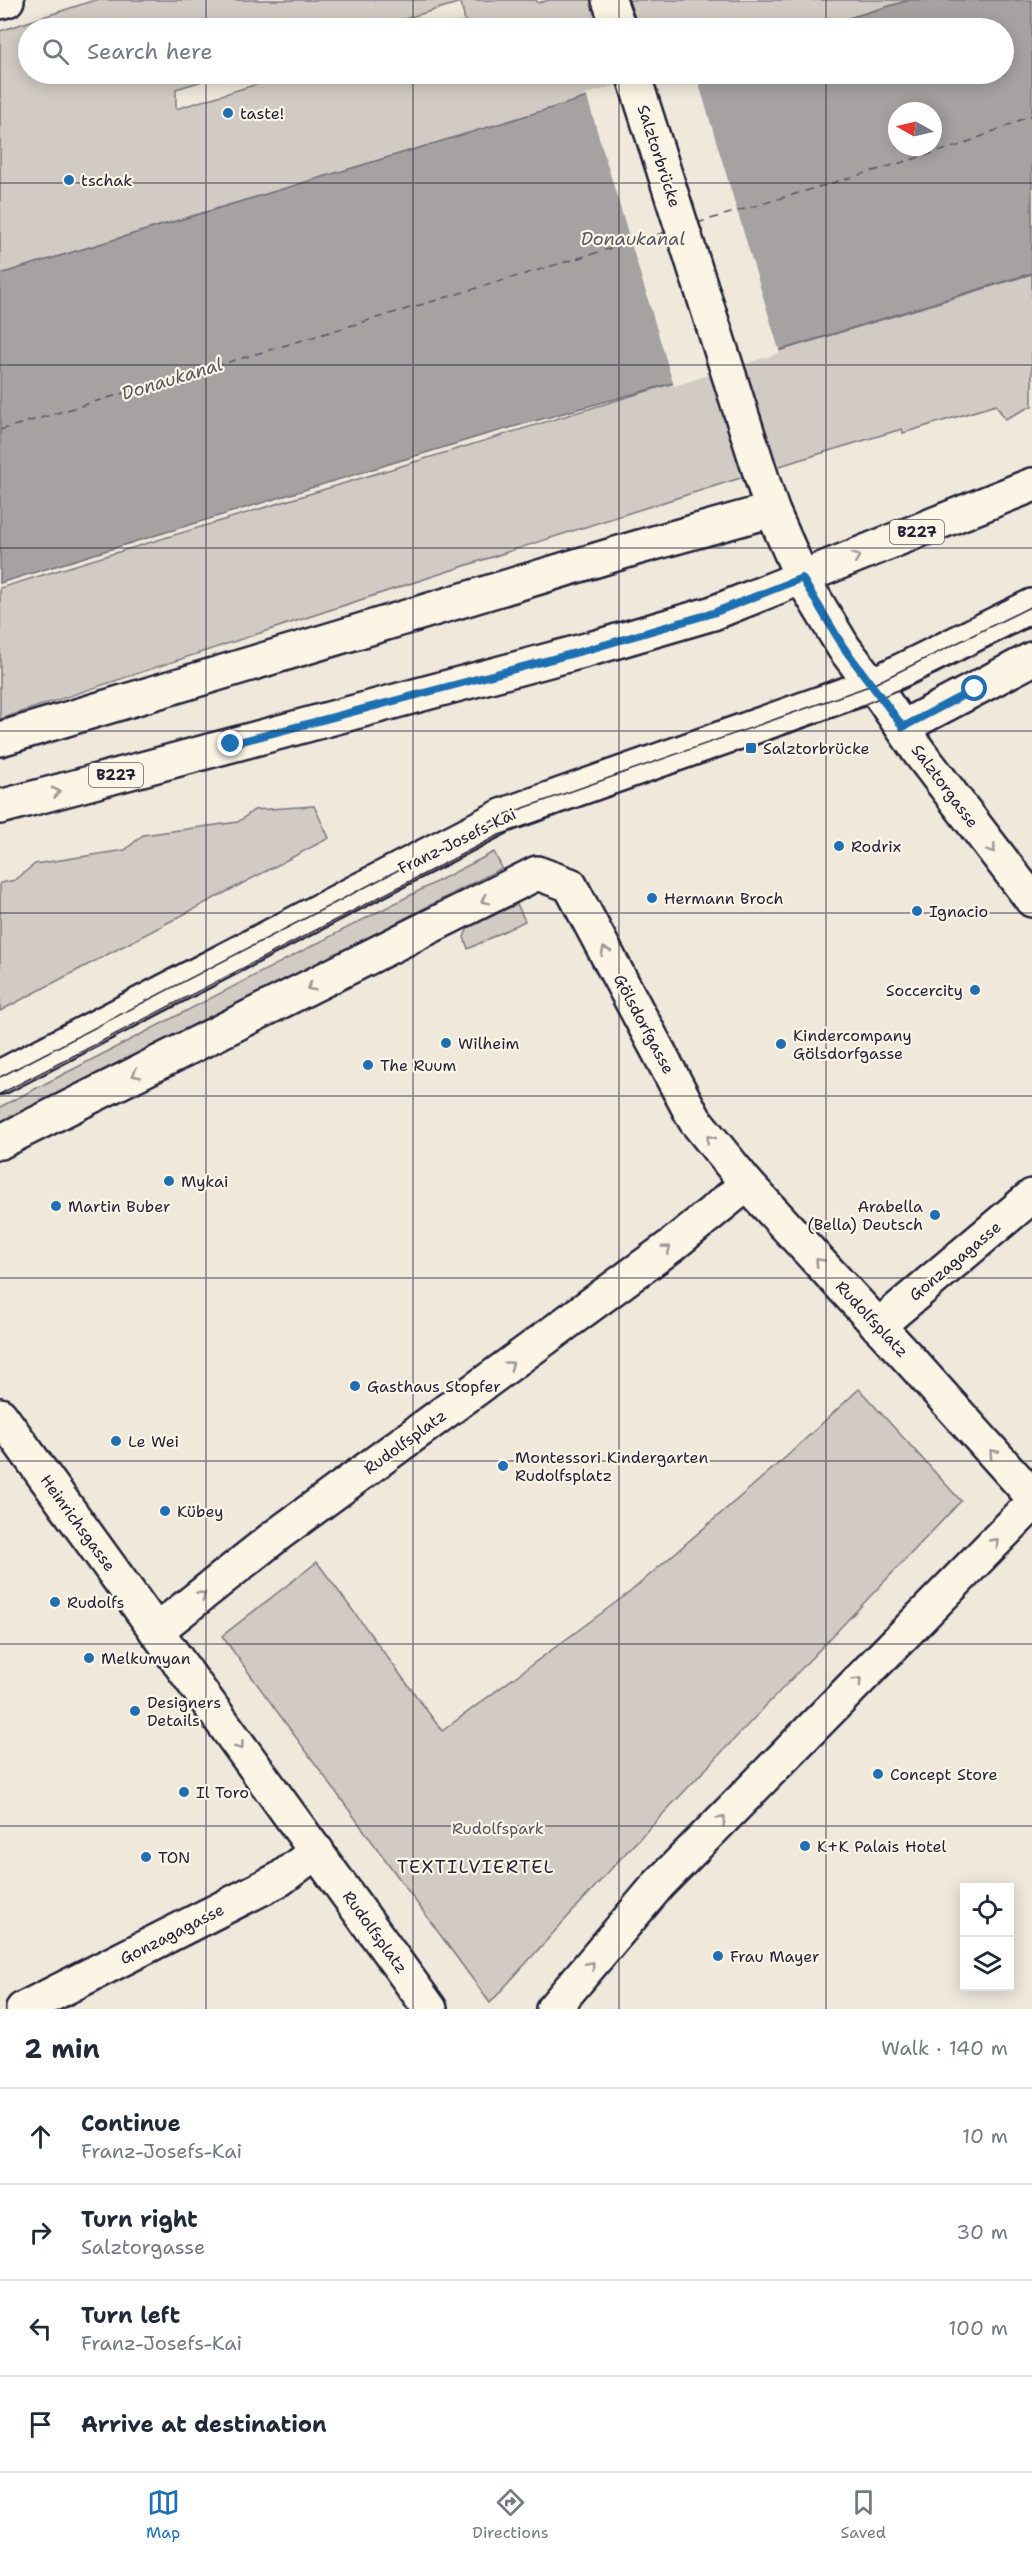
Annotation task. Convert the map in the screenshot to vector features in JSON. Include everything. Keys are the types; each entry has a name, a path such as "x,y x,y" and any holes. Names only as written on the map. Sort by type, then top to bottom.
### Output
{"street":[{"path":"0,2 7,0"},
{"path":"609,0 615,18"},
{"name":"Salztorbrücke","path":"636,84 767,494 802,578"},
{"name":"B227","path":"0,807 590,649 713,613 1032,485"},
{"path":"0,739 636,548 767,494"},
{"name":"Salztorgasse","path":"802,578 844,648 903,727 918,752 1032,900"},
{"name":"Franz-Josefs-Kai","path":"0,1077 504,815 872,685 1032,606"},
{"path":"903,727 1032,659"},
{"name":"Gölsdorfgasse","path":"0,1142 537,873 570,885 695,1120 747,1184"},
{"name":"Rudolfsplatz","path":"430,2009 156,1631 277,1535 671,1246 747,1184 1032,1496"},
{"name":"Gonzagagasse","path":"878,1326 1032,1196"},
{"name":"Heinrichsgasse","path":"0,1415 156,1631"},
{"path":"553,2009 658,1885 1032,1504"},
{"name":"Gonzagagasse","path":"23,2009 280,1879 317,1851"}],"green space":[{"path":"95,0 536,0 538,3 549,0 910,0 849,18 464,18 461,2 407,18 40,18"},
{"path":"18,25 18,84 192,84 176,89 176,109 257,84 632,84 0,274 0,31"},
{"path":"1032,274 1032,406 1005,419 996,405 903,433 902,429 563,534 0,719 0,588"},
{"path":"314,806 329,838 0,1011 0,883 15,880 35,864 125,850 143,835 238,822 254,810"},
{"path":"494,852 502,868 0,1128 0,1107"},
{"path":"517,904 525,921 468,949 464,937 468,928"},
{"name":"Rudolfspark","path":"859,1389 961,1501 620,1859 490,2003 222,1636 317,1562 442,1731 630,1592 786,1457"}],"water":[{"name":"Donaukanal","path":"910,0 1032,0 1032,273 673,383 484,435 0,583 0,274 632,84 1014,84 1014,18 849,18"}],"pier":[{"path":"620,84 699,84 780,353 674,386 586,94"}],"ferry route":[{"path":"697,223 961,145 1032,115"},
{"path":"0,430 666,232"}],"tram line":[{"path":"0,1077 504,815 872,685 1032,606"},
{"path":"0,1094 499,835 820,723 936,674 1032,624"}],"place":[{"name":"taste!","path":"228,113"},
{"name":"tschak","path":"69,180"},
{"name":"Salztorbrücke","path":"751,748"},
{"name":"Rodrix","path":"839,846"},
{"name":"Hermann Broch","path":"652,898"},
{"name":"Ignacio","path":"917,911"},
{"name":"Soccercity","path":"975,990"},
{"name":"Wilheim","path":"446,1043"},
{"name":"Kindercompany Gölsdorfgasse","path":"781,1044"},
{"name":"The Ruum","path":"368,1065"},
{"name":"Mykai","path":"169,1181"},
{"name":"Martin Buber","path":"56,1206"},
{"name":"Arabella (Bella) Deutsch","path":"935,1215"},
{"name":"Gasthaus Stopfer","path":"355,1386"},
{"name":"Le Wei","path":"116,1441"},
{"name":"Montessori Kindergarten Rudolfsplatz","path":"503,1466"},
{"name":"Kübey","path":"165,1511"},
{"name":"Rudolfs","path":"55,1602"},
{"name":"Melkumyan","path":"89,1658"},
{"name":"Designers Details","path":"135,1711"},
{"name":"Concept Store","path":"878,1774"},
{"name":"Il Toro","path":"184,1792"},
{"name":"K+K Palais Hotel","path":"805,1846"},
{"name":"TON","path":"146,1857"},
{"name":"Frau Mayer","path":"718,1956"}],"district":[{"name":"TEXTILVIERTEL","path":"476,1867"}],"route":[{"path":"231,744 590,649 713,613 802,578 844,648 903,727 975,689"}]}
